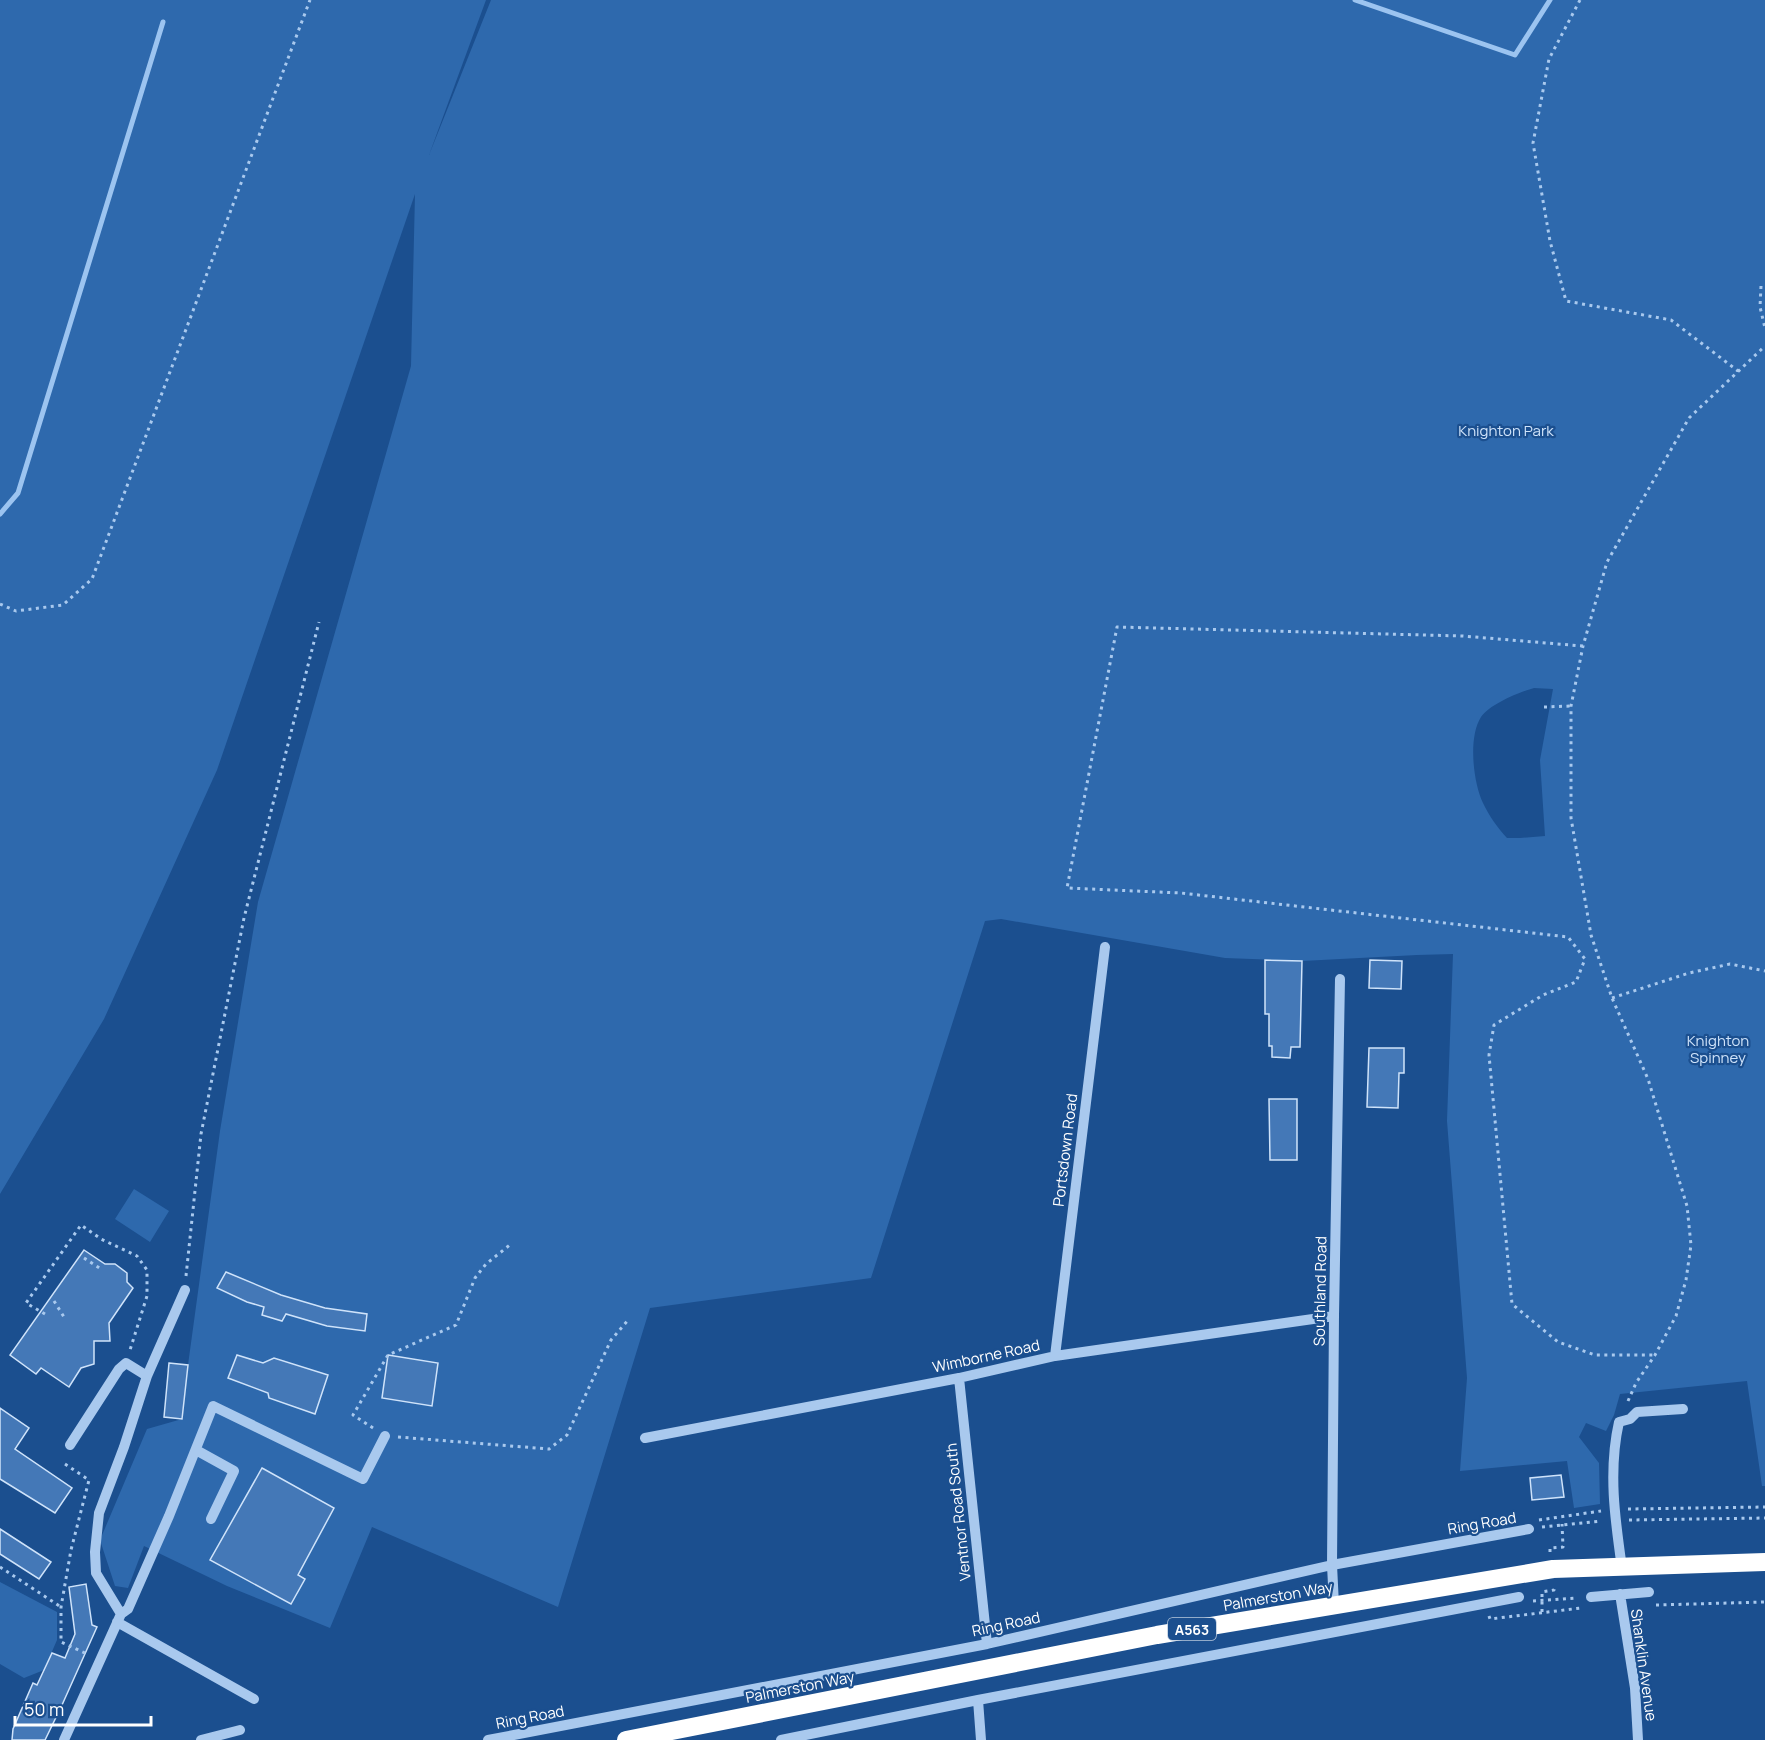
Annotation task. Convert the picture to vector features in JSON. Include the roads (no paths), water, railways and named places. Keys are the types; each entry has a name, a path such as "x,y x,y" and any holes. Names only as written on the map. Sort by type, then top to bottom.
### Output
{"highway":[{"name":"Palmerston Way","path":"626,1740 1157,1635 1553,1569 1765,1562"}],"street":[{"name":"Portsdown Road","path":"1055,1356 1105,947"},
{"name":"Southland Road","path":"1334,1605 1332,1565 1334,1316 1340,979"},
{"path":"185,1290 147,1376 99,1513 95,1552 96,1573 119,1618 254,1699"},
{"name":"Wimborne Road","path":"645,1438 959,1378 1055,1356 1334,1316"},
{"path":"70,1445 119,1369 126,1363 147,1376"},
{"name":"Ventnor Road South","path":"959,1378 987,1644"},
{"path":"64,1740 119,1618 128,1609 169,1516 213,1406 363,1479 385,1436"},
{"path":"1622,1568 1615,1515 1613,1467 1619,1422 1630,1419 1637,1412 1683,1409"},
{"path":"196,1450 234,1471 211,1519"},
{"name":"Ring Road","path":"488,1740 987,1644 1332,1565 1529,1529"},
{"name":"Shanklin Avenue","path":"1591,1597 1649,1592"},
{"name":"Shanklin Avenue","path":"1620,1594 1635,1688 1638,1740"},
{"path":"781,1740 1519,1597"},
{"path":"978,1700 981,1740"},
{"path":"201,1740 240,1730"}],"waterway":[{"path":"1355,0 1515,55 1550,0"},
{"path":"0,514 18,493 163,22"}],"park label":[{"name":"Knighton Park","path":"1506,430"},
{"name":"Knighton Spinney","path":"1718,1048"}]}
